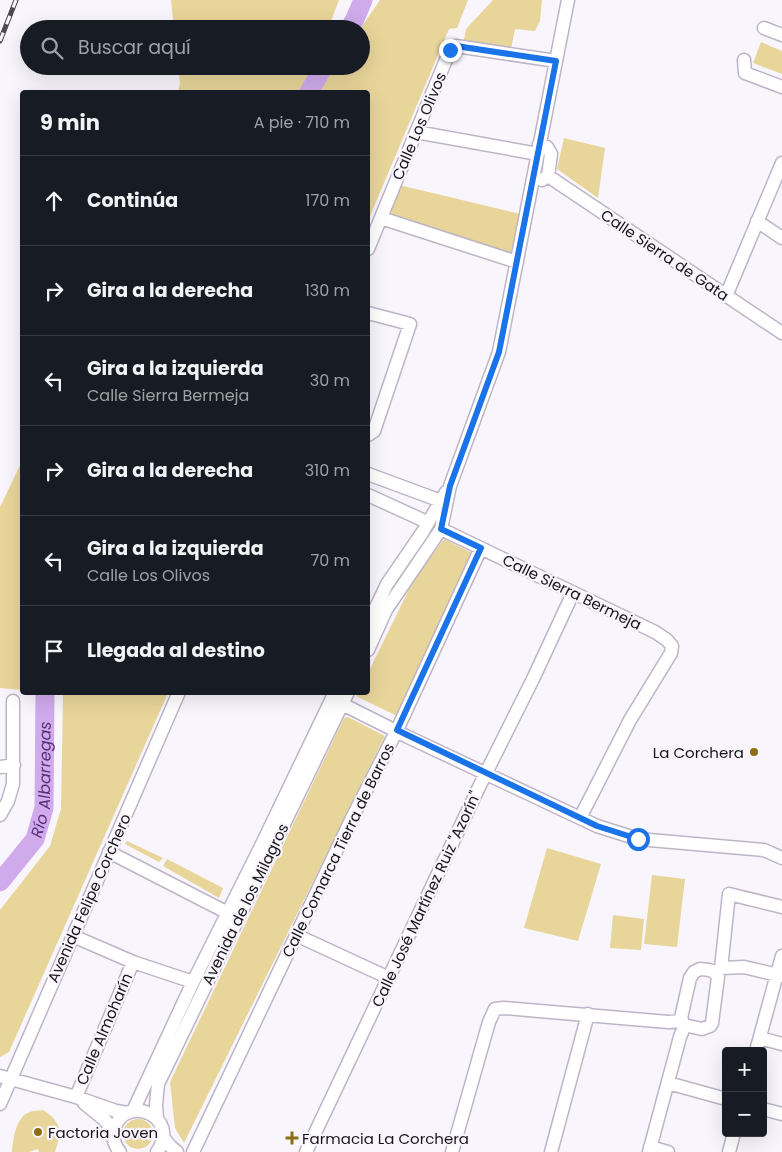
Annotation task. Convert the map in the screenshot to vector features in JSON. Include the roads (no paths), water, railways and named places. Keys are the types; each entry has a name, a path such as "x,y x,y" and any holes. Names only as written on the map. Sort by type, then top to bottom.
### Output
{"street":[{"path":"370,646 386,610 441,529 450,486 499,352 568,0"},
{"path":"764,28 782,35"},
{"name":"Calle Los Olivos","path":"380,218 450,50 456,46 556,61"},
{"path":"744,60 745,73 782,87"},
{"path":"416,132 539,149 547,146 551,154 548,176 544,180 533,182"},
{"path":"726,296 782,163"},
{"name":"Calle Sierra de Gata","path":"548,176 782,333"},
{"path":"370,244 380,218 516,262"},
{"path":"757,221 782,238"},
{"path":"370,314 410,324 374,431 370,434"},
{"path":"370,475 441,501"},
{"path":"370,620 386,584 422,533 450,486"},
{"path":"370,496 427,522"},
{"name":"Calle Sierra Bermeja","path":"441,529 655,632 672,646 671,653 630,720 580,818"},
{"name":"Calle Comarca Tierra de Barros","path":"193,1152 351,820 397,730 481,548"},
{"name":"Calle José Martínez Ruiz \"Azorín\"","path":"306,1152 486,773 533,680 573,592"},
{"name":"Avenida Felipe Corchero","path":"0,1104 5,1078 73,936 178,695"},
{"name":"Avenida de los Milagros","path":"114,1134 120,1118 130,1112 334,695"},
{"path":"345,698 397,730 597,826 638,839 764,850 782,858"},
{"name":"Avenida de los Milagros","path":"163,1138 161,1125 157,1118 158,1084 345,698"},
{"path":"0,815 4,798 14,784 13,701"},
{"path":"0,767 14,765"},
{"path":"769,852 782,850"},
{"path":"109,852 228,913"},
{"path":"452,1152 489,1022 495,1009 588,1014 684,1023 702,1029 710,1026 712,1022 729,894 782,907"},
{"path":"296,934 389,978"},
{"path":"73,936 133,962 193,982"},
{"path":"757,1047 780,975 782,956"},
{"name":"Calle Almoharín","path":"76,1096 133,962"},
{"path":"668,1152 650,1150 684,1023 682,1018 690,978 694,972 700,969 718,970 744,967 780,975"},
{"path":"551,1152 588,1014"},
{"path":"760,1038 782,1044"},
{"path":"5,1078 76,1096 116,1111 130,1112 141,1110 157,1118"},
{"path":"668,1083 722,1098"},
{"path":"76,1096 106,1121 114,1134 114,1142 120,1152"},
{"path":"767,1110 782,1114"},
{"path":"729,1152 733,1137"},
{"path":"157,1152 163,1138"},
{"path":"163,1138 177,1152"}],"waterway":[{"name":"Río Albarregas","path":"354,20 363,0"},
{"name":"Río Albarregas","path":"310,90 319,75"},
{"name":"Río Albarregas","path":"0,882 35,839 44,808 45,695"}],"railway":[{"path":"0,41 16,0"}],"place":[{"name":"La Corchera","path":"754,752"},
{"name":"Factoria Joven","path":"38,1132"},
{"name":"Farmacia La Corchera","path":"292,1138"}]}
